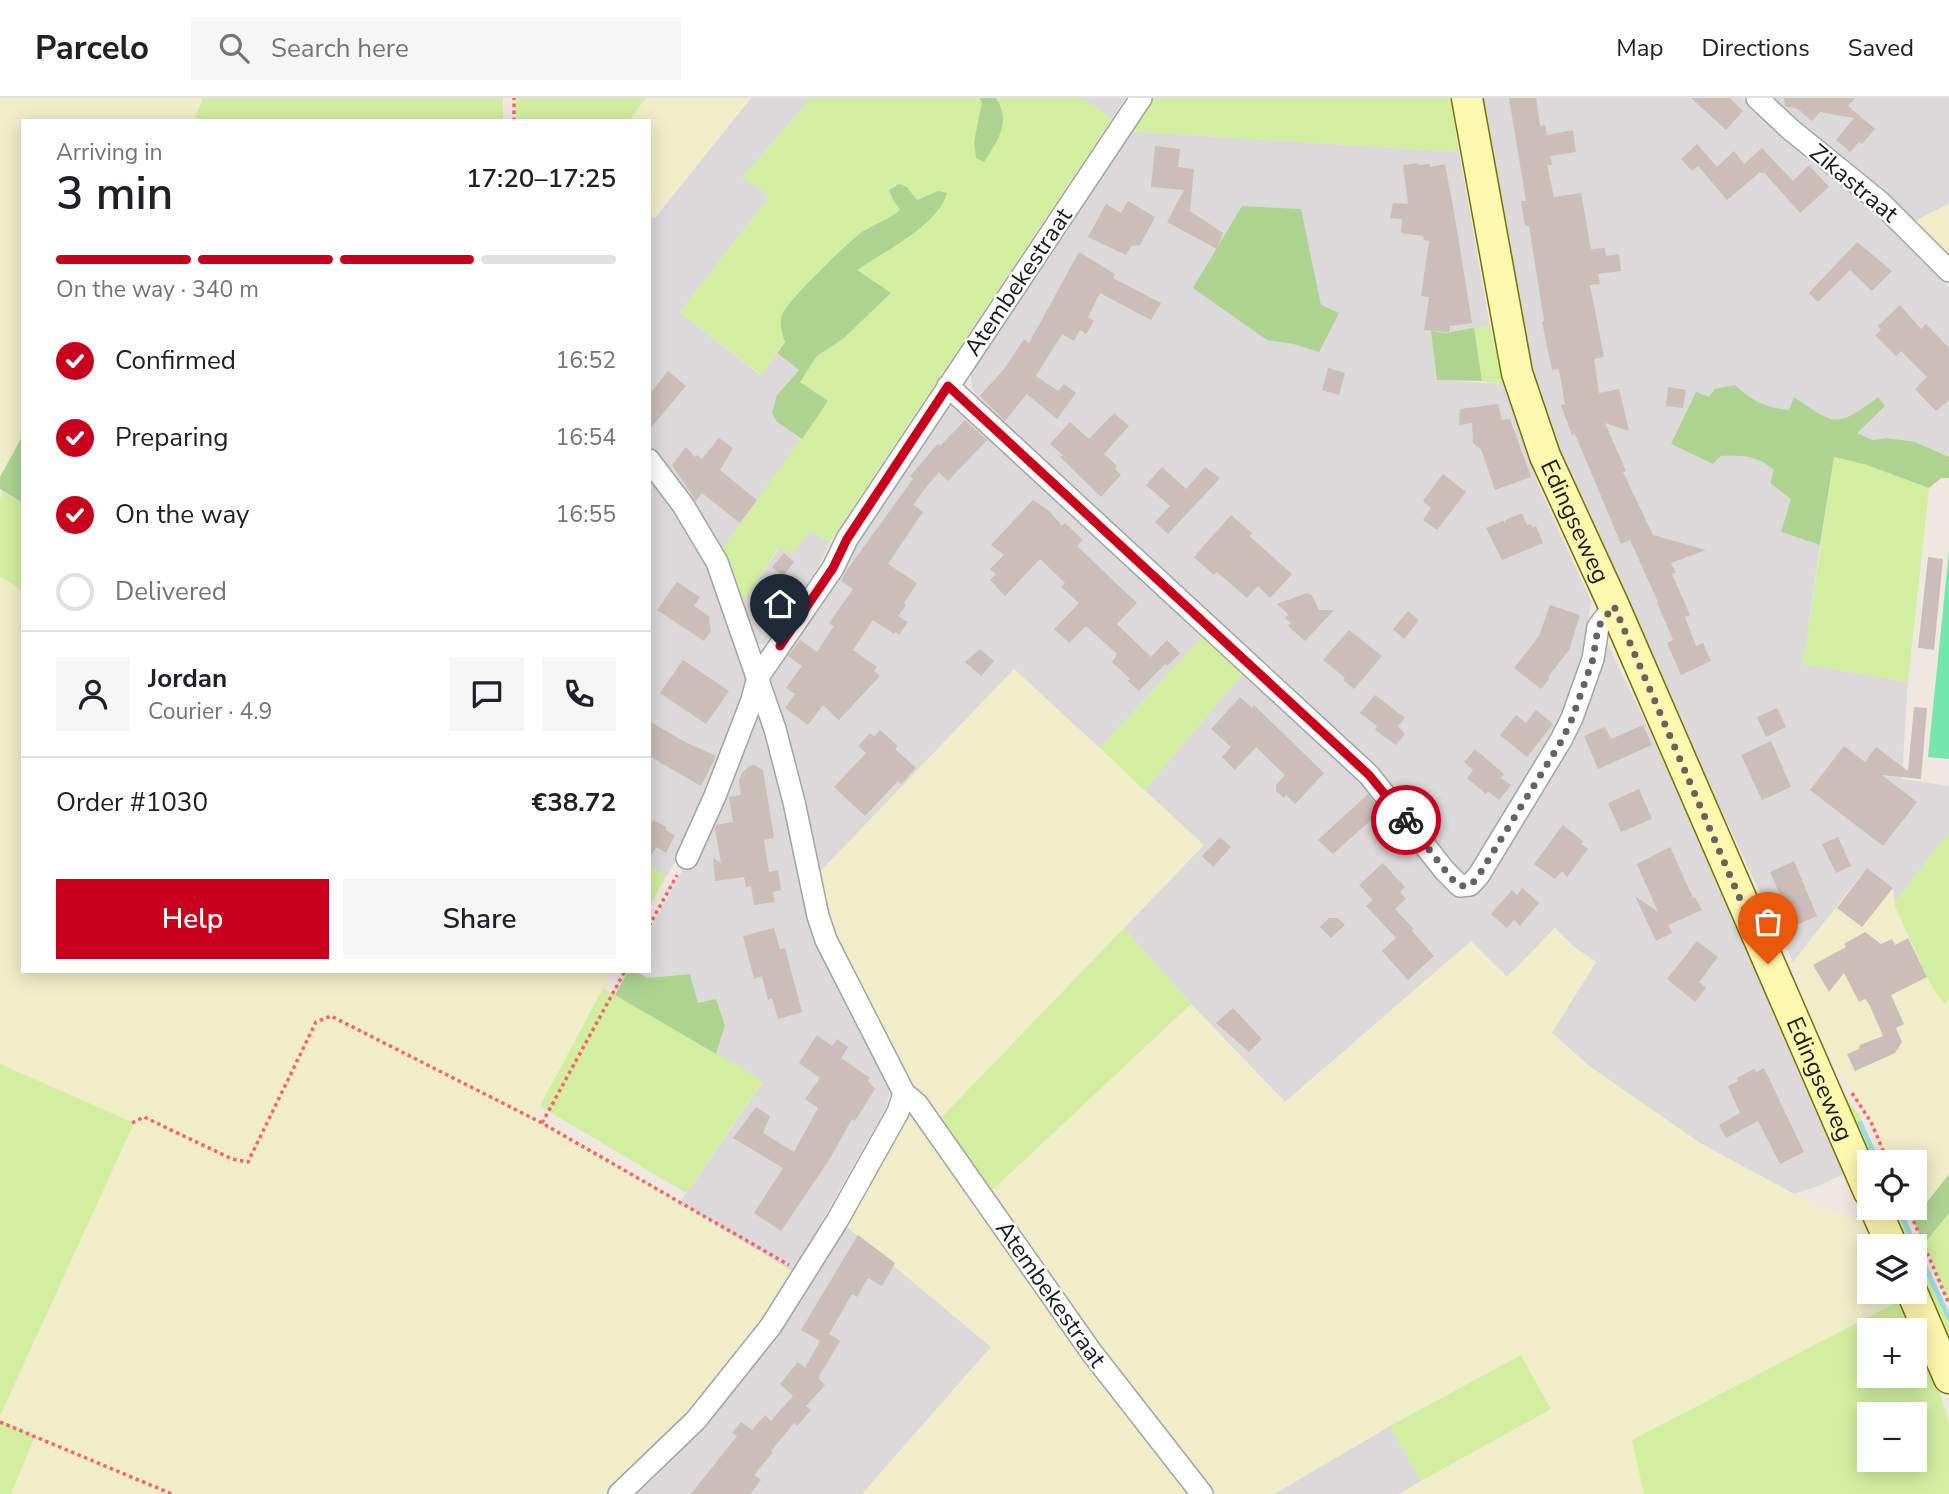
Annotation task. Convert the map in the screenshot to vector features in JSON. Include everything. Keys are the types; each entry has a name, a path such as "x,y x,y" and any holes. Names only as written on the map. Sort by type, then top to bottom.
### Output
{"main road":[{"name":"Edingseweg","path":"1467,98 1517,373 1545,456 1614,606 1857,1165"},
{"path":"1917,1304 1949,1378"}],"street":[{"name":"Atembekestraat","path":"687,858 715,796 752,700 758,677 833,568 847,539 1141,98"},
{"name":"Zikastraat","path":"1757,98 1790,129 1880,202 1949,271"},
{"path":"948,386 1369,775 1460,886 1471,885 1479,875 1562,740 1593,659 1598,627 1614,606"},
{"name":"Atembekestraat","path":"651,463 683,505 717,562 775,729 794,802 818,916 826,940 904,1093 917,1104 1092,1353 1202,1494"},
{"path":"619,1494 696,1420 771,1326 837,1221 898,1112 904,1093"}],"path":[{"path":"514,98 514,119"},
{"path":"651,922 687,858"},
{"path":"542,1123 624,973"},
{"path":"132,1123 144,1117 232,1159 248,1162 316,1022 331,1016 542,1123 803,1273"},
{"path":"1913,1220 1949,1304"},
{"path":"0,1422 172,1494"}],"shaded area":[{"path":"0,98 203,98 195,119 21,119 21,439 0,477"},
{"path":"646,98 751,98 654,218 651,216 651,119 630,119"},
{"path":"751,98 811,98 743,177 770,196 680,312 760,375 777,353 799,370 777,395 777,422 802,439 718,555 684,496 651,451 651,215 655,218"},
{"path":"1082,98 1125,98 1112,119"},
{"path":"1476,98 1742,98 1787,141 1908,244 1949,288 1949,457 1899,440 1873,440 1856,432 1884,406 1843,420 1832,420 1822,417 1794,398 1789,410 1768,408 1748,397 1735,385 1671,444 1713,464 1721,456 1743,455 1762,460 1774,470 1770,483 1792,499 1781,532 1820,545 1803,664 1908,682 1902,779 1949,786 1949,832 1894,904 1892,888 1867,868 1793,962 1593,539 1543,420 1524,360"},
{"path":"1769,98 1949,98 1949,204 1915,221"},
{"path":"1127,131 1459,152 1490,326 1445,333 1437,380 1503,384 1539,487 1591,601 1581,662 1559,723 1469,872 1460,872 982,404 972,388 970,371","holes":["1300,209 1321,305 1319,352 1267,340"]},
{"path":"1949,204 1949,257 1915,221"},
{"path":"951,403 1205,634 1100,748 1014,670 816,876 763,685 942,409"},
{"path":"651,475 676,510 706,565 746,676 746,688 719,764 680,853 667,876 651,867"},
{"path":"810,531 830,542 819,566 765,644 752,645 738,609 780,547"},
{"path":"0,577 21,589 21,973 611,973 535,1115 793,1272 721,1379 608,1494 11,1494 34,1436 0,1420 0,1416 133,1124 0,1064"},
{"path":"1606,640 1656,745 1844,1174 1816,1187 1794,1194 1700,1143 1589,1066 1551,1032 1596,962 1574,947 1555,928 1507,977 1471,942 1285,1102 1191,1004 1124,928 1203,845 1144,790 1245,671 1332,749 1467,894"},
{"path":"1014,669 1204,845 935,1124 911,1090 851,974 816,876"},
{"path":"754,710 761,712 785,797 798,872 890,1086 887,1106 793,1272 680,1202 763,1082 716,1054 725,1024 716,999 698,1004 690,974 647,978 638,973 651,973 651,927 687,862"},
{"path":"1867,868 1893,888 1895,910 1933,989 1945,1004 1949,999 1949,1174 1927,1202 1927,1150 1883,1150 1870,1120 1842,1078 1810,1014 1793,962"},
{"path":"1555,928 1574,947 1596,962 1552,1033 1589,1066 1700,1143 1824,1210 1864,1220 1870,1234 1857,1234 1857,1304 1893,1304 1866,1318 1857,1318 1857,1323 1633,1440 1644,1494 1399,1494 1551,1409 1520,1355 1390,1426 1274,1494 1205,1494 986,1196 1191,1004 1285,1102 1471,941 1507,977"},
{"path":"907,1111 916,1115 1190,1494 862,1494 991,1347 839,1220"},
{"path":"839,1220 991,1347 862,1494 634,1494"},
{"path":"1390,1426 1421,1481 1399,1494 1274,1494"}],"green space":[{"path":"203,98 503,98 503,119 195,119"},
{"path":"515,98 646,98 630,119 516,119"},
{"path":"811,98 979,98 982,102 979,119 1002,107 996,98 1082,98 1112,119 830,542 810,531 792,555 779,547 738,609 718,555 828,401 800,382 817,356 844,338 890,294 856,270 919,228 924,196 917,200 907,188 899,184 889,190 901,210 887,221 862,232 761,375 680,312 770,196 743,177"},
{"path":"979,98 996,98 1003,115 1001,131 984,162 976,158 974,142 982,102"},
{"path":"1149,98 1450,98 1459,152 1127,131"},
{"path":"899,184 907,187 917,200 938,191 947,193 942,205 922,227 857,270 891,293 844,338 817,356 800,382 828,401 802,439 777,422 772,413 777,395 799,370 777,353 785,342 782,315 806,285 855,238 900,210 889,190"},
{"path":"1242,206 1301,209 1321,305 1339,313 1319,352 1267,340 1193,288"},
{"path":"1490,326 1503,384 1482,381 1474,328"},
{"path":"1474,328 1482,381 1437,380 1431,331 1445,333"},
{"path":"1735,385 1766,405 1789,410 1794,397 1836,420 1853,414 1878,397 1885,406 1857,433 1873,440 1887,438 1915,442 1949,457 1949,478 1941,478 1929,488 1864,464 1834,457 1820,545 1781,532 1791,499 1770,483 1774,470 1762,461 1743,456 1721,456 1713,464 1671,444 1696,392 1709,397 1715,389"},
{"path":"21,439 21,502 0,489 0,477"},
{"path":"1834,457 1864,464 1929,488 1908,682 1803,664"},
{"path":"3,492 21,502 21,589 0,577 0,499"},
{"path":"1949,550 1949,759 1928,757"},
{"path":"1205,634 1245,671 1144,790 1100,748"},
{"path":"1949,832 1949,999 1945,1004 1933,989 1894,904"},
{"path":"651,867 667,876 651,903"},
{"path":"1124,928 1191,1004 986,1196 935,1124"},
{"path":"627,973 638,973 647,978 690,974 698,1003 716,999 725,1025 716,1054 615,995"},
{"path":"603,988 763,1081 686,1193 540,1106"},
{"path":"0,1064 134,1123 0,1416"},
{"path":"1839,1089 1860,1116 1876,1150 1864,1150"},
{"path":"1949,1174 1949,1213 1927,1240 1927,1234 1919,1234 1913,1220 1927,1220 1927,1202"},
{"path":"1949,1213 1949,1302 1927,1251 1927,1240"},
{"path":"1891,1220 1906,1220 1912,1234 1898,1234"},
{"path":"1927,1267 1949,1317 1949,1354 1927,1302"},
{"path":"1893,1304 1900,1304 1907,1318 1866,1318"},
{"path":"1857,1323 1857,1388 1927,1388 1927,1361 1947,1415 1949,1494 1644,1494 1632,1440"},
{"path":"1521,1355 1551,1409 1421,1481 1390,1426"},
{"path":"0,1420 35,1436 11,1494 0,1494"}],"building":[{"path":"1509,98 1536,98 1540,126 1545,125 1547,135 1573,130 1576,152 1550,156 1552,165 1547,165 1554,197 1581,193 1591,249 1605,248 1606,256 1619,254 1621,271 1598,274 1600,284 1590,285 1604,357 1594,359 1599,393 1619,389 1629,431 1605,423 1626,471 1623,472 1653,535 1706,550 1671,563 1676,573 1672,574 1690,615 1685,617 1696,646 1703,643 1711,661 1681,675 1667,643 1673,640 1658,602 1630,540 1621,544 1561,405 1565,404 1559,369 1552,370 1542,322 1544,321 1529,226 1525,226 1521,201 1526,201"},
{"path":"1691,98 1730,98 1743,111 1726,130"},
{"path":"1784,98 1855,98 1848,106 1875,129 1862,144 1859,142 1850,152 1836,140 1854,118 1820,112 1812,121 1798,109 1785,106"},
{"path":"1697,144 1717,167 1734,151 1744,164 1762,148 1793,181 1809,165 1829,187 1800,213 1764,172 1760,172 1727,200 1698,166 1692,171 1681,159"},
{"path":"1155,146 1180,149 1178,167 1194,169 1190,211 1223,233 1217,249 1167,222 1184,190 1151,187"},
{"path":"1430,164 1430,167 1445,164 1455,218 1472,323 1450,326 1449,332 1424,330 1429,297 1421,296 1429,241 1424,240 1423,236 1401,233 1402,219 1390,218 1393,203 1408,204 1403,165"},
{"path":"1128,201 1155,217 1140,245 1131,246 1126,255 1088,237 1106,204 1121,213"},
{"path":"1857,242 1892,271 1872,291 1850,270 1818,302 1809,293"},
{"path":"1079,252 1115,274 1113,278 1161,303 1151,320 1100,293 1088,317 1094,321 1086,334 1080,330 1074,341 1062,334 1036,376 1058,391 1064,384 1076,393 1057,419 1027,394 1005,421 980,396 1004,369 1024,339 1029,343"},
{"path":"1900,305 1921,329 1926,324 1949,348 1949,400 1936,411 1915,389 1927,377 1901,351 1896,356 1875,335 1881,330 1878,326"},
{"path":"1328,368 1345,373 1339,395 1322,390"},
{"path":"668,371 686,386 651,428 651,392"},
{"path":"1668,387 1686,390 1683,408 1666,406"},
{"path":"1498,404 1502,420 1510,419 1531,477 1495,490 1481,449 1473,443 1472,423 1459,425 1460,409"},
{"path":"1114,413 1129,426 1104,454 1117,466 1115,469 1121,475 1101,497 1050,444 1070,422 1089,439"},
{"path":"965,420 988,441 948,481 939,472 923,491 913,505 923,512 888,564 917,583 898,616 908,622 899,635 873,620 853,650 877,667 874,671 880,676 839,720 823,705 808,725 785,708 795,694 786,688 802,666 788,656 800,640 817,652 834,626 829,623 853,589 841,581 849,567 913,479 910,476 938,444 940,446"},
{"path":"719,438 733,448 720,470 757,500 740,523 702,493 696,501 672,465 686,447 695,457 697,455 702,459"},
{"path":"1162,467 1186,489 1205,467 1220,478 1168,534 1155,522 1170,506 1146,485"},
{"path":"1443,474 1466,492 1437,530 1423,520 1431,508 1423,501"},
{"path":"1033,500 1049,511 1062,526 1065,523 1083,540 1077,546 1137,603 1117,624 1151,657 1167,640 1180,653 1167,666 1165,664 1139,691 1112,662 1117,654 1086,626 1069,643 1054,629 1079,603 1061,587 1065,583 1040,559 1005,596 990,580 996,574 990,569 1004,555 991,545"},
{"path":"1522,513 1527,525 1536,526 1543,543 1502,560 1486,528 1503,521 1506,524 1505,520"},
{"path":"1231,515 1252,533 1249,536 1292,574 1270,598 1258,586 1247,598 1217,572 1214,575 1194,557"},
{"path":"784,553 794,562 783,576 772,567"},
{"path":"1928,557 1943,559 1934,650 1918,648"},
{"path":"677,582 700,597 694,606 710,617 711,631 704,641 657,610"},
{"path":"1307,593 1312,595 1319,610 1334,610 1305,641 1288,626 1291,623 1285,618 1288,614 1277,604"},
{"path":"1550,605 1580,615 1569,650 1541,689 1514,668 1539,636"},
{"path":"1408,611 1419,620 1404,639 1393,629"},
{"path":"1349,630 1382,656 1354,689 1323,660"},
{"path":"980,649 994,661 981,676 965,662"},
{"path":"683,660 729,691 706,724 660,693"},
{"path":"1375,695 1405,718 1398,726 1405,734 1396,745 1375,730 1377,726 1360,713"},
{"path":"1240,697 1252,708 1254,705 1324,773 1295,804 1286,795 1284,798 1276,791 1276,785 1285,775 1256,747 1235,770 1222,757 1231,747 1211,729"},
{"path":"1914,707 1927,708 1921,779 1882,775 1917,802 1883,846 1810,790 1844,746 1865,762 1876,747 1908,771"},
{"path":"1777,708 1786,727 1766,737 1757,717"},
{"path":"1536,710 1553,724 1527,757 1500,735 1516,715 1526,723"},
{"path":"651,722 716,756 701,786 651,757"},
{"path":"1643,725 1652,745 1598,769 1584,736 1605,727 1611,739"},
{"path":"880,730 898,746 895,749 916,768 901,784 898,781 865,816 834,787 866,753 858,746 870,733 874,737"},
{"path":"1771,741 1791,787 1762,800 1741,755"},
{"path":"1475,749 1504,774 1501,778 1511,785 1499,800 1488,791 1486,794 1467,778 1473,770 1464,762"},
{"path":"755,765 763,770 774,838 764,840 769,872 778,870 781,890 773,892 775,902 754,905 751,886 746,887 744,877 715,881 713,858 721,863 716,825 733,822 729,797 741,795 739,781 742,773 749,766"},
{"path":"1639,789 1652,819 1621,832 1608,803"},
{"path":"1368,794 1381,811 1333,854 1318,840"},
{"path":"653,820 667,827 665,830 675,835 666,853 656,847 651,856"},
{"path":"1563,825 1583,841 1581,844 1588,849 1567,877 1562,871 1555,879 1534,864"},
{"path":"1220,837 1231,847 1213,867 1202,856"},
{"path":"1838,837 1851,866 1836,873 1822,844"},
{"path":"1670,847 1693,898 1695,897 1702,910 1668,925 1672,933 1656,941 1635,896 1658,912 1637,864"},
{"path":"1794,861 1817,916 1794,926 1770,872"},
{"path":"1383,863 1405,887 1400,892 1406,899 1395,909 1434,956 1408,980 1382,951 1396,938 1366,906 1373,900 1359,885"},
{"path":"1867,868 1893,888 1862,927 1837,908"},
{"path":"1522,888 1539,903 1520,926 1514,920 1507,928 1491,914 1512,890 1517,895"},
{"path":"1329,918 1338,918 1345,925 1331,938 1320,927"},
{"path":"774,928 780,949 785,948 802,1012 778,1019 772,998 768,1000 762,976 754,979 743,936"},
{"path":"1865,932 1881,944 1892,939 1895,945 1908,938 1927,977 1891,995 1904,1024 1896,1028 1902,1042 1895,1053 1855,1071 1847,1054 1859,1049 1860,1045 1883,1036 1870,1006 1865,999 1859,1002 1844,973 1829,992 1813,965 1846,947 1844,944"},
{"path":"1697,941 1718,957 1699,982 1706,988 1695,1002 1667,979"},
{"path":"1233,1008 1262,1039 1249,1052 1216,1023"},
{"path":"817,1035 832,1046 837,1039 848,1047 841,1058 870,1078 868,1081 875,1089 855,1121 852,1119 829,1160 781,1231 754,1213 783,1168 733,1138 756,1107 770,1116 763,1133 794,1152 818,1108 805,1099 820,1078 799,1063"},
{"path":"1764,1068 1804,1152 1780,1164 1758,1121 1726,1138 1719,1125 1740,1113 1728,1086 1754,1069 1756,1072"},
{"path":"858,1235 895,1263 882,1286 868,1278 857,1297 852,1294 829,1334 840,1341 818,1378 825,1385 806,1406 811,1410 797,1426 794,1423 771,1451 773,1452 754,1475 761,1480 750,1494 691,1494 737,1436 732,1433 741,1422 752,1430 765,1415 771,1421 793,1396 780,1384 798,1362 805,1368 820,1341 801,1330"}],"waterway":[{"path":"1860,1123 1872,1150"},
{"path":"1904,1220 1949,1318"}],"way so far":[{"path":"1406,820 1452,879 1460,886 1471,885 1562,740 1593,659 1598,627 1614,606 1768,964"}],"route":[{"path":"780,646 833,568 847,539 948,386 1369,775 1406,820"}]}
